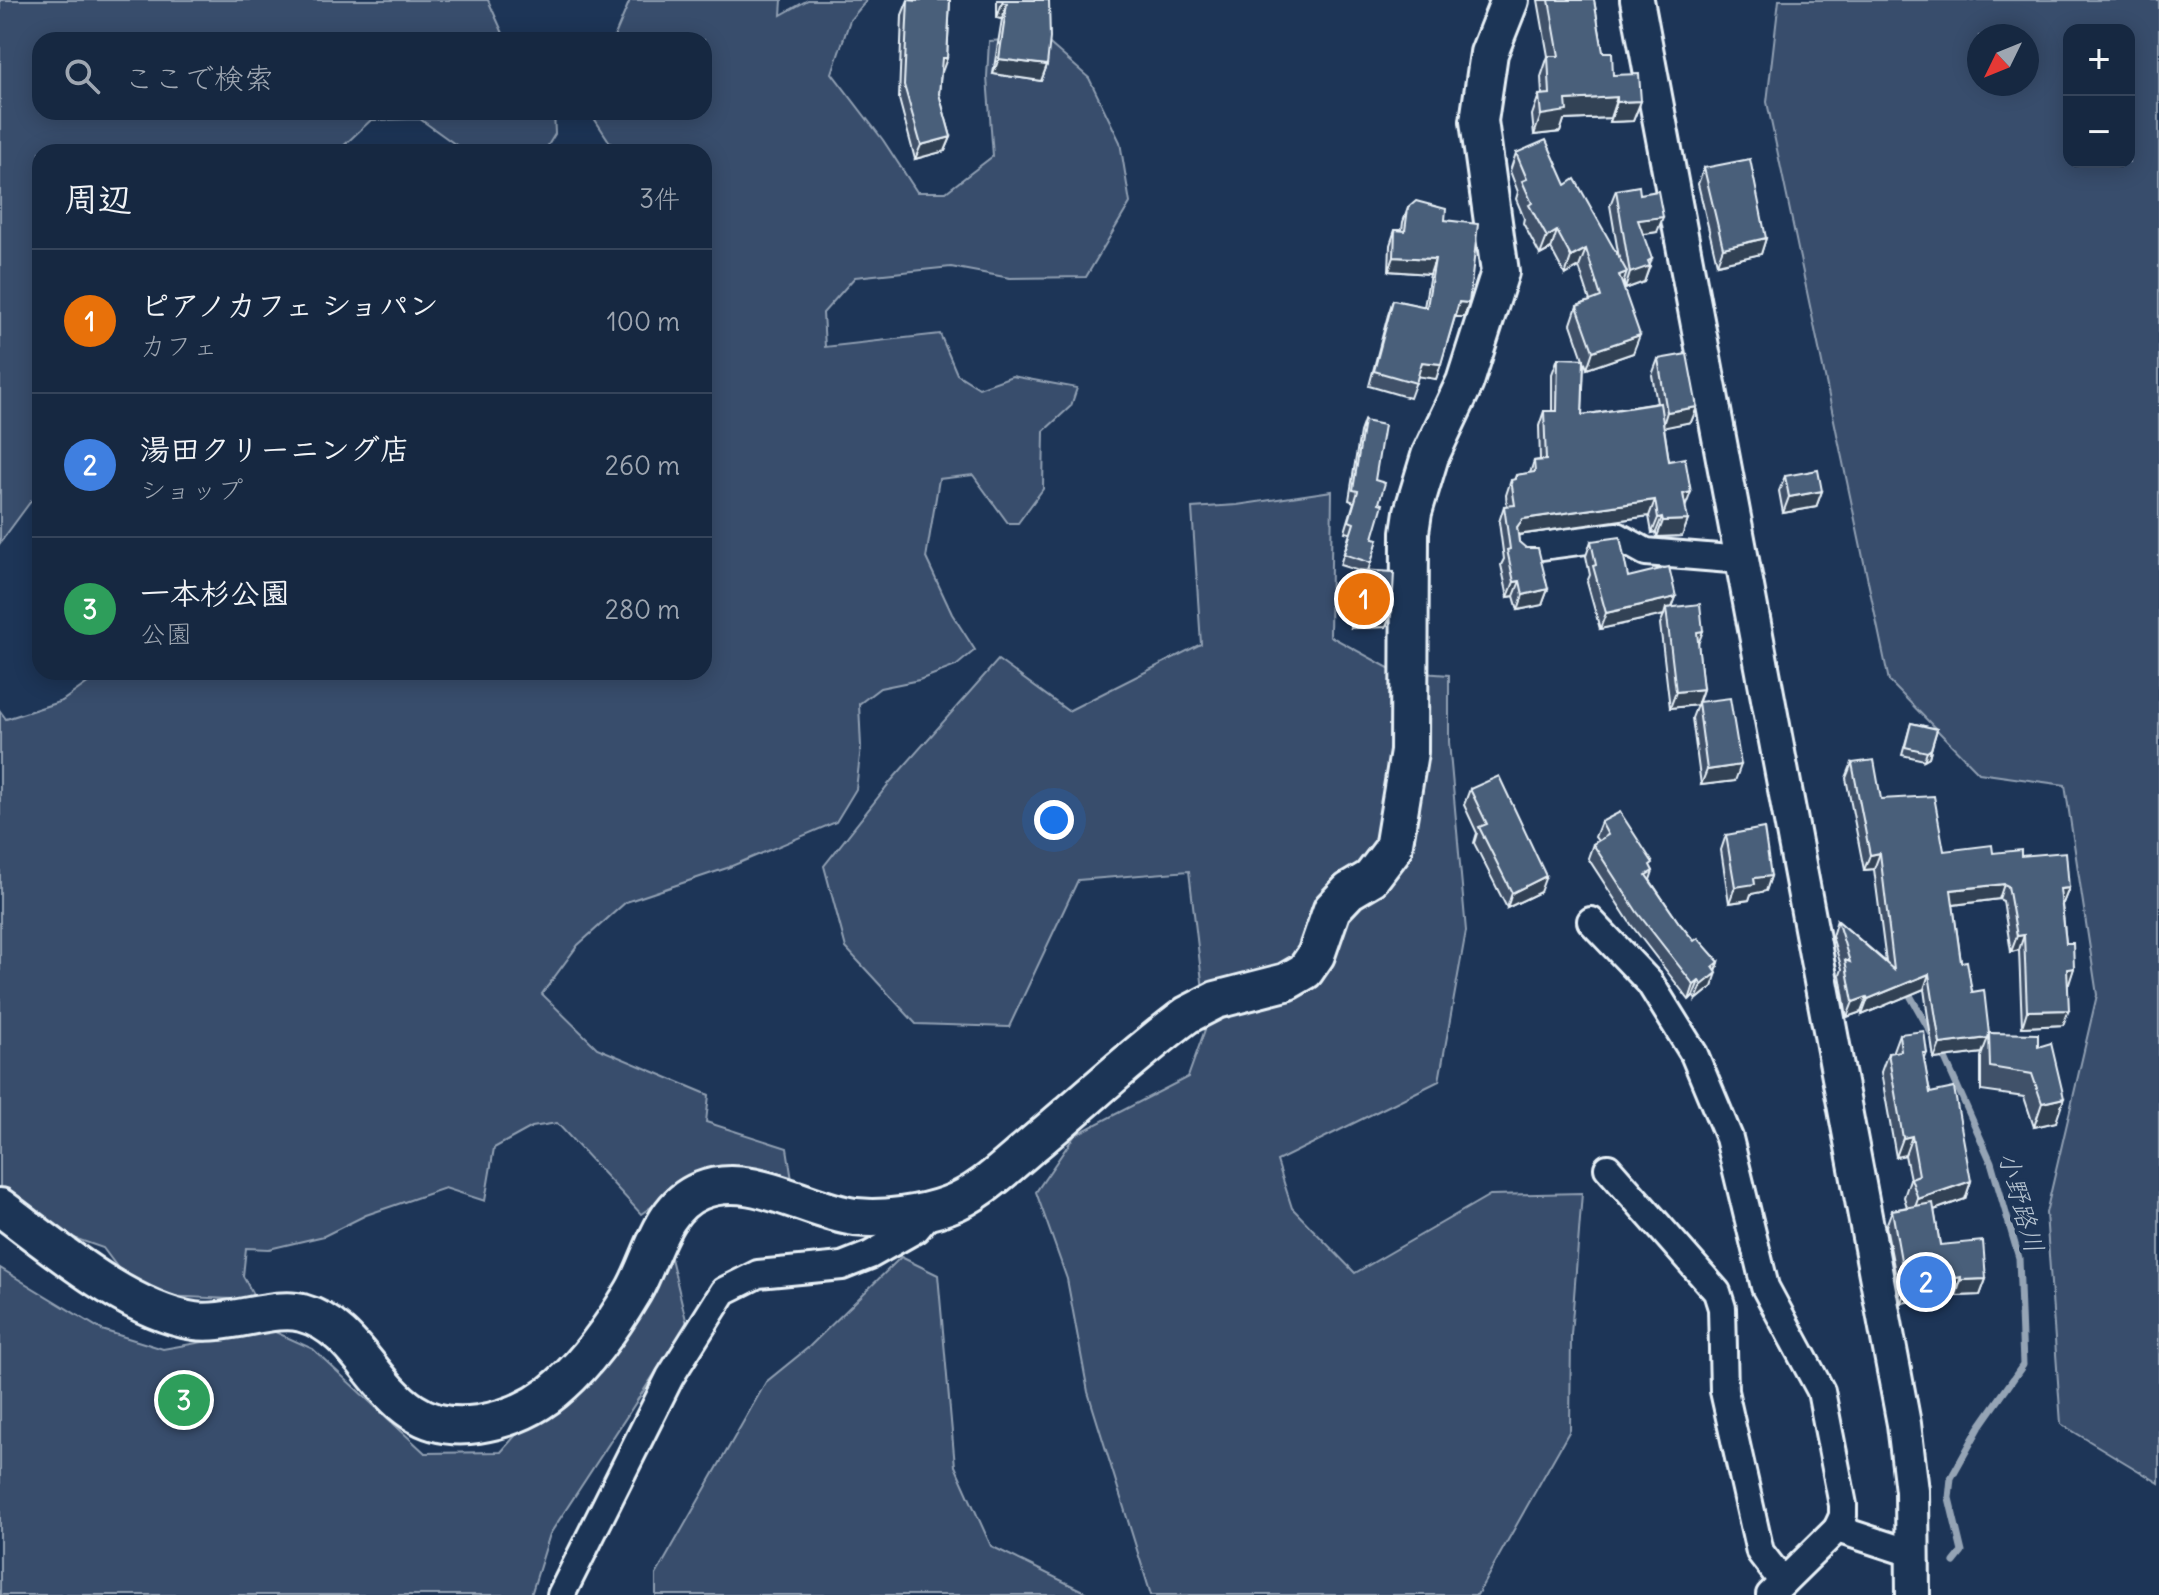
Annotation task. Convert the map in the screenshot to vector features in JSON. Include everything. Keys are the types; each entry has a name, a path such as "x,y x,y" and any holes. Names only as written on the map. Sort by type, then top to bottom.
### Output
{"main road":[{"path":"0,1207 117,1288 170,1313 193,1321 211,1321 301,1312 335,1331 386,1387 419,1416 462,1426 510,1417 536,1404 566,1381 628,1301 673,1212 695,1193 720,1185 745,1186 855,1217 906,1215 960,1200 998,1175 1187,1015 1216,1000 1298,976 1311,964 1332,909 1349,891 1371,878 1393,849 1407,786 1410,532 1430,456 1465,382 1500,272 1479,121 1489,53 1510,0"}],"street":[{"path":"1637,0 1904,1424 1914,1554 1913,1595"},
{"path":"1526,548 1617,536 1646,552 1742,560"},
{"path":"1591,921 1650,983 1674,1019 1729,1138 1765,1287 1825,1404 1843,1516 1837,1529 1777,1588 1760,1552 1724,1391 1722,1308 1717,1292 1608,1168"},
{"path":"561,1595 670,1377 724,1291 758,1274 842,1266 870,1255 916,1229 933,1209"},
{"path":"1837,1529 1914,1554"}],"shaded area":[{"path":"0,0 488,0 502,32 32,32 32,120 371,120 346,144 32,144 32,500 0,543"},
{"path":"630,0 782,0 781,15 808,0 867,0 850,20 832,73 883,140 917,192 946,192 993,156 987,77 989,41 1043,38 1089,78 1120,142 1130,203 1086,277 1010,278 951,267 855,277 823,313 825,347 940,334 957,374 979,388 1012,376 1077,388 1071,406 1044,431 1043,489 1018,523 1008,523 973,475 939,479 926,558 952,614 975,650 956,666 919,680 880,688 859,704 861,747 856,789 836,822 727,868 626,902 578,945 542,994 597,1048 709,1095 706,1122 787,1148 792,1180 707,1168 641,1214 557,1123 532,1127 494,1148 485,1201 445,1188 366,1215 324,1236 269,1249 246,1248 243,1276 256,1300 138,1295 103,1248 40,1226 0,1201 0,711 6,719 62,701 92,680 712,680 712,144 613,144 595,120 712,120 712,32 616,32"},
{"path":"1779,0 2159,0 2159,1483 2061,1424 2046,1213 2097,995 2065,785 1979,773 1889,681 1767,102"},
{"path":"421,120 554,120 555,134 549,144 455,144"},
{"path":"1332,491 1330,636 1394,671 1449,675 1449,742 1466,931 1439,1081 1277,1161 1292,1208 1355,1273 1490,1195 1582,1193 1571,1335 1570,1430 1477,1595 1151,1595 1088,1392 1067,1279 1036,1192 1075,1135 1188,1077 1207,1024 1189,871 1078,880 1009,1027 916,1024 846,948 824,866 891,781 998,660 1068,711 1201,644 1192,508 1237,505"},
{"path":"901,1257 938,1275 955,1466 991,1546 1091,1595 656,1595 656,1575 766,1382 809,1347"},
{"path":"671,1258 687,1324 550,1534 531,1595 0,1595 0,1268 102,1330 163,1349 271,1330 313,1349 425,1453 501,1452"}],"building":[{"path":"908,0 950,0 947,58 942,58 939,94 951,137 921,145 904,85"},
{"path":"1003,0 1049,0 1047,65 999,59 1007,3 1002,3"},
{"path":"1549,0 1594,0 1603,52 1612,52 1613,75 1639,74 1641,101 1617,102 1617,97 1566,100 1567,111 1541,115 1539,95 1550,94 1548,56 1559,56"},
{"path":"1546,140 1566,185 1575,179 1627,272 1619,275 1640,335 1593,351 1577,306 1601,297 1586,249 1571,257 1557,231 1547,237 1529,205 1532,203 1522,181 1527,179 1516,153"},
{"path":"1750,159 1766,238 1723,248 1704,168"},
{"path":"1639,186 1640,194 1658,191 1663,217 1638,220 1652,259 1648,261 1650,266 1630,273 1616,190"},
{"path":"1416,201 1446,209 1445,220 1478,224 1469,303 1459,302 1441,364 1422,362 1416,383 1374,371 1393,300 1427,307 1435,259 1394,257 1395,230 1405,231 1408,208"},
{"path":"1687,354 1697,407 1667,412 1658,359"},
{"path":"1558,358 1584,359 1582,415 1660,403 1669,461 1685,458 1691,492 1683,494 1688,520 1663,521 1662,517 1658,518 1655,500 1523,519 1517,527 1519,542 1526,548 1538,548 1548,589 1523,595 1520,581 1514,582 1507,550 1510,549 1504,506 1515,505 1511,480 1516,479 1516,475 1535,472 1534,461 1546,460 1544,411 1557,411"},
{"path":"1364,421 1384,425 1375,480 1385,483 1379,503 1383,504 1373,538 1378,539 1371,563 1344,554 1354,523 1349,521 1358,491 1353,490"},
{"path":"1818,470 1822,491 1789,497 1785,476"},
{"path":"1620,537 1628,577 1669,567 1676,597 1606,613 1593,566 1596,565 1591,541"},
{"path":"1359,570 1394,572 1392,611 1357,613"},
{"path":"1700,604 1703,631 1697,632 1703,689 1676,692 1666,608"},
{"path":"1730,698 1741,765 1707,770 1698,702"},
{"path":"1911,723 1937,729 1931,749 1927,752 1905,747"},
{"path":"1874,760 1881,799 1934,796 1944,851 1992,845 1993,853 2021,850 2021,856 2066,852 2069,888 2060,889 2066,943 2073,943 2074,968 2067,969 2069,1010 2027,1011 2024,935 2017,936 2008,886 2004,884 1951,890 1961,962 1967,961 1972,992 1984,990 1988,1038 1940,1044 1929,974 1853,1002 1845,960 1850,962 1837,920 1894,970 1880,853 1870,855 1852,763"},
{"path":"1499,776 1546,876 1512,893 1479,827 1487,824 1470,789"},
{"path":"1620,812 1653,863 1650,865 1653,871 1646,875 1694,941 1698,938 1719,962 1713,967 1717,973 1702,985 1699,981 1694,985 1637,912 1593,844 1608,835 1601,822"},
{"path":"1764,828 1771,876 1754,878 1755,884 1735,887 1726,835"},
{"path":"1924,1031 1927,1053 1923,1053 1930,1093 1954,1088 1971,1181 1918,1199 1911,1178 1919,1175 1912,1136 1903,1138 1888,1053 1901,1051 1899,1034"},
{"path":"1989,1033 2038,1034 2038,1047 2051,1043 2064,1098 2042,1103 2032,1074 1990,1067"},
{"path":"1933,1203 1940,1245 1983,1241 1986,1279 1961,1280 1961,1277 1906,1288 1892,1210"}],"waterway":[{"name":"小野路川","path":"1907,990 1934,1038"},
{"name":"小野路川","path":"1942,1052 1991,1162 2019,1258 2023,1365 1979,1428 1951,1478 1949,1498 1962,1552 1954,1562"}],"place":[{"name":"ピアノカフェ ショパン","path":"1364,599"},
{"name":"湯田クリーニング店","path":"1926,1282"},
{"name":"一本杉公園","path":"184,1400"}]}
